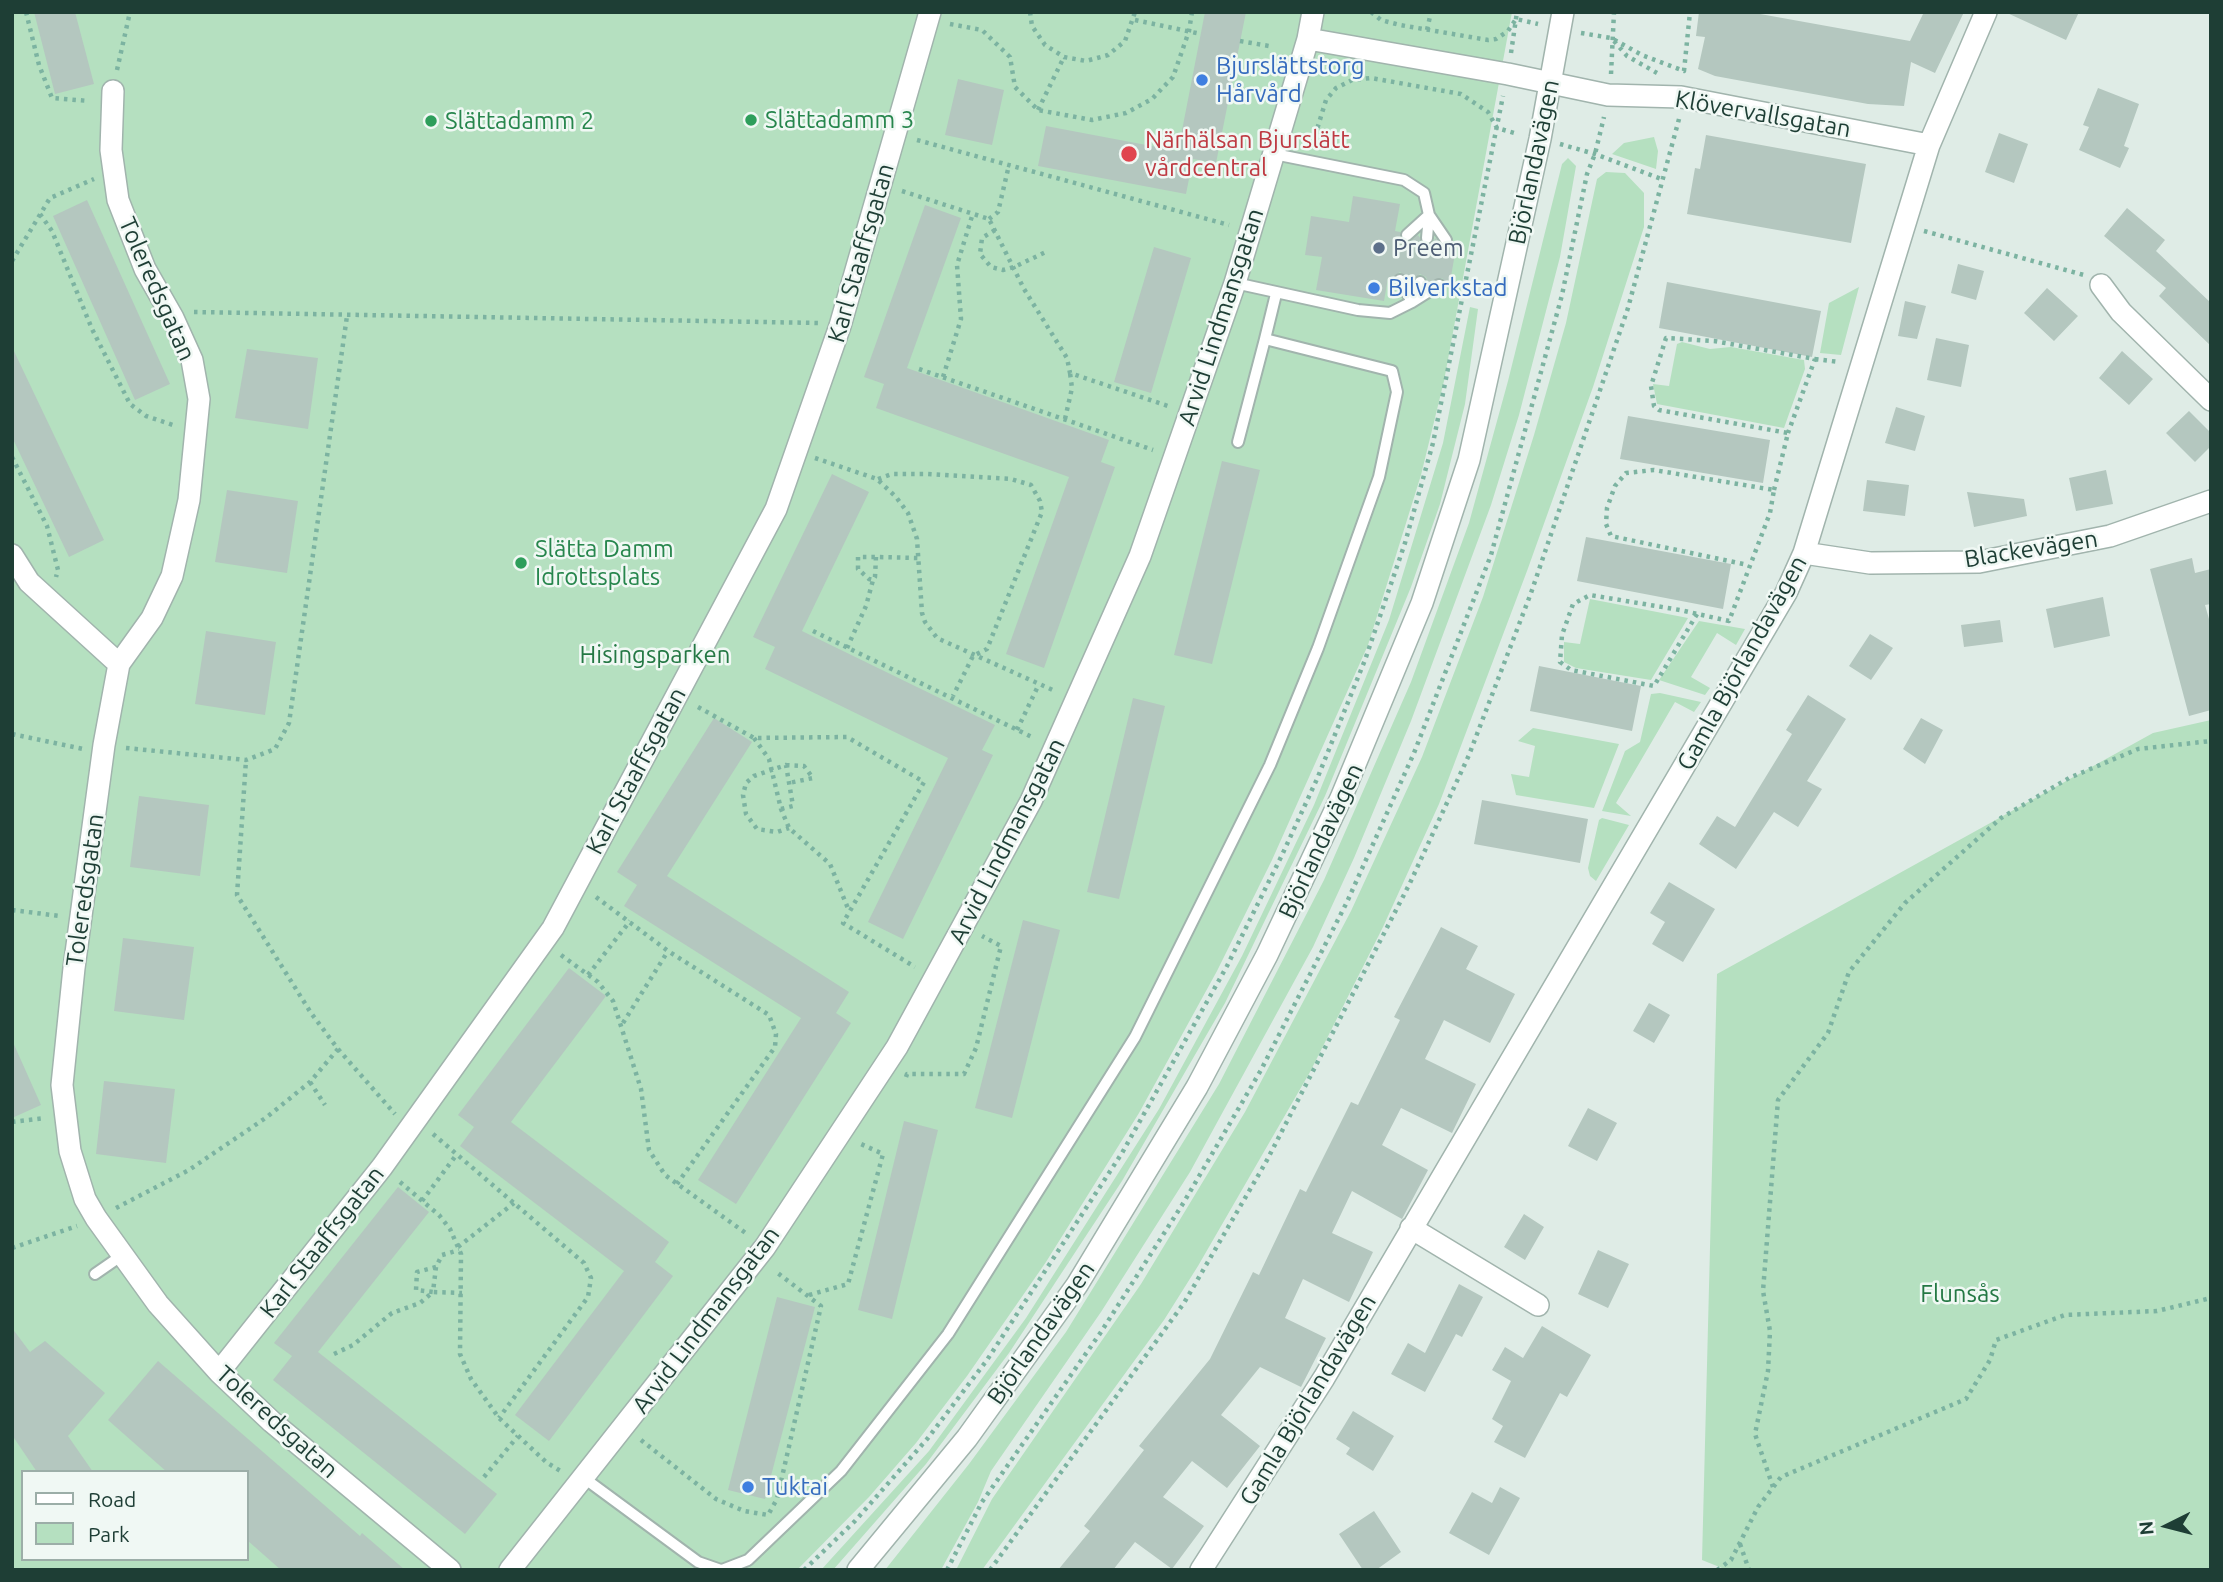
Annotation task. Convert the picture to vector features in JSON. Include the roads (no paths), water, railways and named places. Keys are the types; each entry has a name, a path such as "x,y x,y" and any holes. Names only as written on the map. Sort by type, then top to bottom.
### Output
{"street":[{"name":"Arvid Lindmansgatan","path":"510,1570 575,1476 765,1247 897,1047 965,927 1031,801 1140,556 1235,282 1275,154 1308,39 1313,12"},
{"name":"Björlandavägen","path":"858,1570 975,1427 1077,1285 1197,1087 1307,872 1381,708 1422,603 1469,460 1563,12"},
{"name":"Gamla Björlandavägen","path":"1201,1570 1324,1378 1786,593 1804,553 1929,145 1986,12"},
{"name":"Karl Staaffsgatan","path":"219,1372 382,1167 419,1127 553,928 776,509 841,326 929,16"},
{"name":"Klövervallsgatan","path":"1308,39 1628,97 1681,97 1929,145"},
{"name":"Toleredsgatan","path":"107,96 118,200 145,269 173,318 191,360 199,399 189,500 172,576 152,618 119,664 104,745 74,968 62,1086 70,1150 85,1199 121,1256 158,1304 219,1372 272,1422 450,1570"},
{"path":"2101,285 2121,312 2211,400"},
{"name":"Blackevägen","path":"1804,553 1870,563 1979,562 2110,536 2211,501"},
{"path":"12,555 29,582 119,664"},
{"path":"1410,1228 1538,1305"}],"lane":[{"path":"1275,154 1404,180 1424,192 1429,215 1427,238"},
{"path":"1407,235 1429,215"},
{"path":"1429,215 1447,240"},
{"path":"1400,280 1412,302"},
{"path":"1235,282 1276,294 1390,313 1439,285"},
{"path":"1412,302 1420,282"},
{"path":"1238,442 1276,294"},
{"path":"575,1476 698,1562 722,1570 748,1560 803,1511 841,1471 948,1334 1135,1037 1270,765 1318,648 1374,489 1397,392 1392,371 1265,339"},
{"path":"95,1274 121,1256"}],"place":[{"name":"Bjurslättstorg Hårvård","path":"1202,80"},
{"name":"Slättadamm 3","path":"751,120"},
{"name":"Slättadamm 2","path":"431,121"},
{"name":"Närhälsan Bjurslätt vårdcentral","path":"1129,154"},
{"name":"Preem","path":"1379,248"},
{"name":"Bilverkstad","path":"1374,288"},
{"name":"Slätta Damm Idrottsplats","path":"521,563"},
{"name":"Tuktai","path":"748,1487"}],"park label":[{"name":"Hisingsparken","path":"655,655"},
{"name":"Flunsås","path":"1960,1294"}]}
